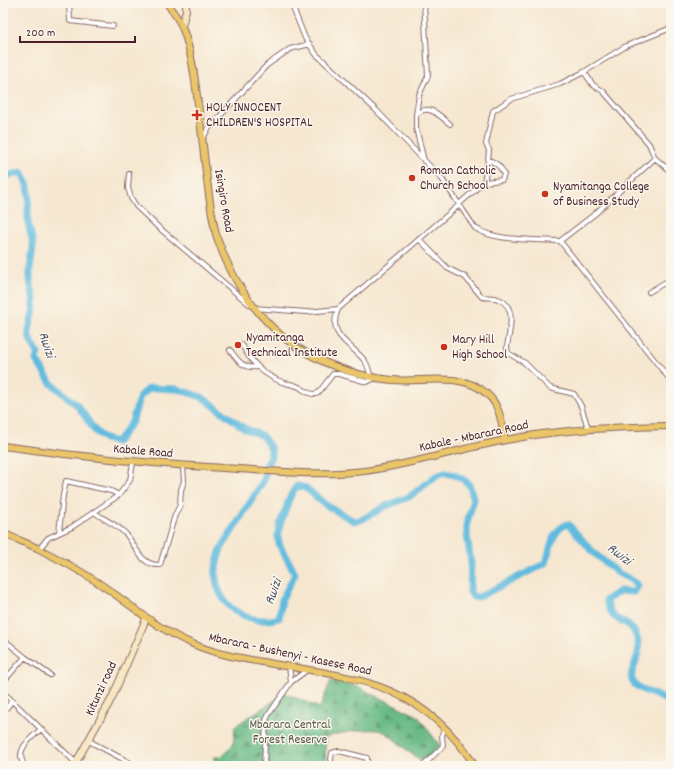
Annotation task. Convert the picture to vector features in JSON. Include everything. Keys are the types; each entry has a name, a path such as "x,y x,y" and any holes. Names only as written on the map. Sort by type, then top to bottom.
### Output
{"main road":[{"name":"Isingiro Road","path":"167,3 182,26 195,76 215,232 239,288 271,326 312,356 332,365 373,378 414,381 453,380 478,387 487,394 497,408 505,440"},
{"name":"Kabale - Mbarara Road","path":"282,472 327,474 364,471 392,467 505,440 588,428 671,426"},
{"name":"Kabale Road","path":"3,446 133,462 282,472"},
{"name":"Mbarara - Bushenyi - Kasese Road","path":"3,534 40,549 95,580 146,619 176,636 215,652 360,680 391,691 432,715 445,727 466,752 475,766"}],"street":[{"path":"3,5 8,3"},
{"path":"69,3 70,21 113,26"},
{"path":"182,26 186,3"},
{"path":"291,3 316,54 376,110 442,179 475,228 481,232 501,237 560,241 596,213 655,158"},
{"path":"424,3 428,76 419,95 416,128 424,161"},
{"path":"484,182 489,150 486,144 490,123 493,111 500,104 511,98 560,84 584,72 626,46 671,28"},
{"path":"202,138 208,129 267,65 290,49 310,44"},
{"path":"584,72 593,85 604,91 644,139 652,149 655,158 671,172"},
{"path":"416,115 429,109 435,111 450,124"},
{"path":"242,345 258,367 267,375 313,395 319,392 333,374 339,374 367,382 373,378 366,362 337,333 335,319 338,309 484,182 502,180 504,174 497,164 488,160"},
{"path":"129,174 128,188 131,198 136,206 157,226 255,308 306,312 338,309"},
{"path":"419,239 447,268 465,277 482,297 498,299 508,307 511,312 507,347 508,353 525,363 550,388 574,394 581,406 588,428"},
{"path":"560,241 671,381"},
{"path":"649,292 671,279"},
{"path":"230,350 241,365 246,367 258,367"},
{"path":"40,549 48,538 72,527 119,495 130,480 133,462"},
{"path":"94,512 124,532 134,548 146,561 160,565 175,515 180,505 181,490 184,481 183,466"},
{"path":"59,533 62,495 66,481 112,491 119,495"},
{"name":"Kitunzi road","path":"75,764 112,698 146,619"},
{"path":"3,639 50,675"},
{"path":"3,682 25,657"},
{"path":"289,666 291,682"},
{"path":"264,766 266,720 280,696 291,682 307,670"},
{"path":"3,692 42,729 75,764"},
{"path":"3,712 12,701"},
{"path":"423,766 443,746 442,735 445,727"},
{"path":"25,766 21,757 22,748 42,729"},
{"path":"89,741 136,766"},
{"path":"330,766 332,753 339,751 367,758 368,766"}],"green space":[{"name":"Mbarara Central Forest Reserve","path":"331,680 356,686 418,716 440,746 425,762 409,752 386,733 381,731 365,730 325,737 326,766 219,766 214,757 221,757 233,745 235,726 285,693 320,708"}],"waterway":[{"name":"Rwizi","path":"3,177 21,172 28,185 28,222 33,246 30,277 34,304 29,334 30,339 38,352 36,360 51,383 78,406 95,431 105,439 117,442 132,422 140,396 150,388 177,389 202,397 244,428 262,436 271,448 271,457 267,464 264,480 221,549 217,562 217,582 220,594 226,603 245,616 267,620 279,618 282,599 295,574 281,549 278,537 281,521 289,499 297,486 306,488 326,505 354,521 361,520 386,506 409,497 436,476 445,473 455,475 469,484 474,499 467,522 467,536 471,562 470,592 473,597 479,597 546,563 552,540 558,531 568,524 594,553 618,573 633,581 638,586 634,592 620,591 606,600 612,615 632,628 635,633 638,644 638,653 631,676 633,682 639,688 671,701"}],"place":[{"name":"HOLY INNOCENT CHILDREN'S HOSPITAL","path":"197,115"},
{"name":"Roman Catholic Church School","path":"412,178"},
{"name":"Nyamitanga College of Business Study","path":"545,194"},
{"name":"Nyamitanga Technical Institute","path":"238,345"},
{"name":"Mary Hill High School","path":"444,347"}]}
